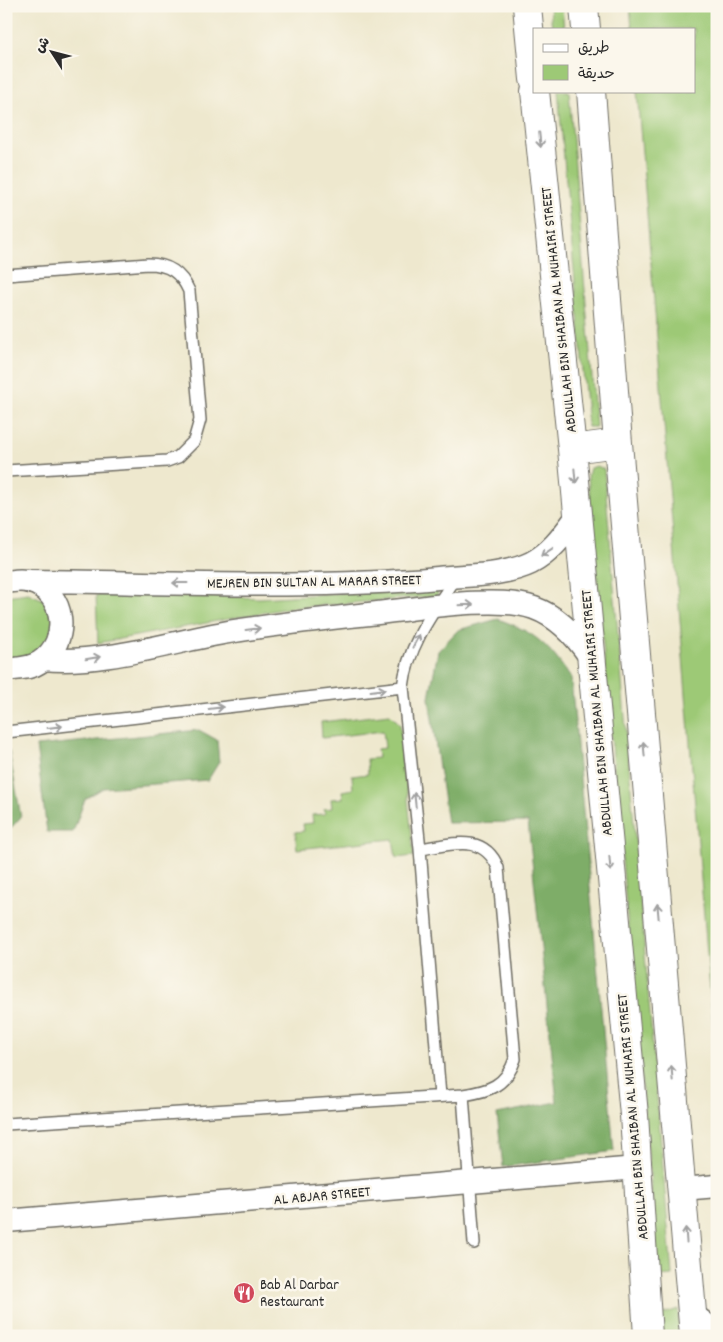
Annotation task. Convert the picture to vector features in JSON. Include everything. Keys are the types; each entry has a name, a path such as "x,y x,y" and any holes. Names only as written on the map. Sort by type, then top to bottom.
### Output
{"street":[{"path":"527,6 533,69"},
{"path":"584,6 586,28"},
{"name":"ABDULLAH BIN SHAIBAN AL MUHAIRI STREET","path":"536,92 572,449 637,1168 648,1336"},
{"path":"591,92 618,443 693,1325 717,1332"},
{"path":"572,449 618,443"},
{"name":"MEJREN BIN SULTAN AL MARAR STREET","path":"17,581 314,584 457,576 510,570 530,563 554,548 578,515"},
{"path":"6,670 31,667 44,659 54,649 59,639 61,618 54,599 38,585 17,581"},
{"name":"MEJREN BIN SULTAN AL MARAR STREET","path":"44,659 84,660 225,633 437,605 515,603 534,608 566,627 580,641 590,657"},
{"name":"AL ABJAR STREET","path":"6,1221 637,1168"},
{"path":"682,1189 717,1186"},
{"path":"646,1284 651,1289 666,1294 681,1287 689,1273"}],"lane":[{"path":"6,275 148,264 169,267 178,273 189,291 200,420 194,441 178,456 167,461 6,471"},
{"path":"440,1096 420,849 403,687 409,656 415,641 457,576"},
{"path":"6,732 403,687"},
{"path":"6,1124 463,1095 484,1092 495,1087 505,1080 515,1059 500,878 494,858 478,845 468,843 420,849"},
{"path":"463,1095 474,1243"}],"green space":[{"path":"550,6 562,6 564,28 552,28"},
{"path":"630,6 717,6 717,1076 637,92 696,92 696,28 632,28"},
{"path":"558,92 569,92 596,427 588,427"},
{"path":"597,466 604,469 672,1275 659,1276 588,476 590,468"},
{"path":"436,587 438,596 288,608 98,643 96,595 191,595 259,598"},
{"path":"28,593 51,603 61,620 37,656 6,658 6,596"},
{"path":"498,619 523,629 540,641 571,678 614,1151 503,1167 497,1114 557,1102 528,822 447,823 429,698 438,651 458,630"},
{"path":"390,714 400,724 414,856 396,858 393,839 297,849 295,832 304,831 303,824 313,823 312,815 325,814 324,809 332,808 331,799 343,798 342,791 353,789 352,776 368,774 367,759 378,758 377,749 385,748 383,731 322,738 321,722"},
{"path":"199,730 217,740 219,762 208,780 103,788 85,799 73,832 47,832 36,746"},
{"path":"6,751 9,751 21,817 6,833"},
{"path":"678,1309 680,1336 661,1336 661,1315"}],"place":[{"name":"Bab Al Darbar Restaurant","path":"244,1293"}]}
